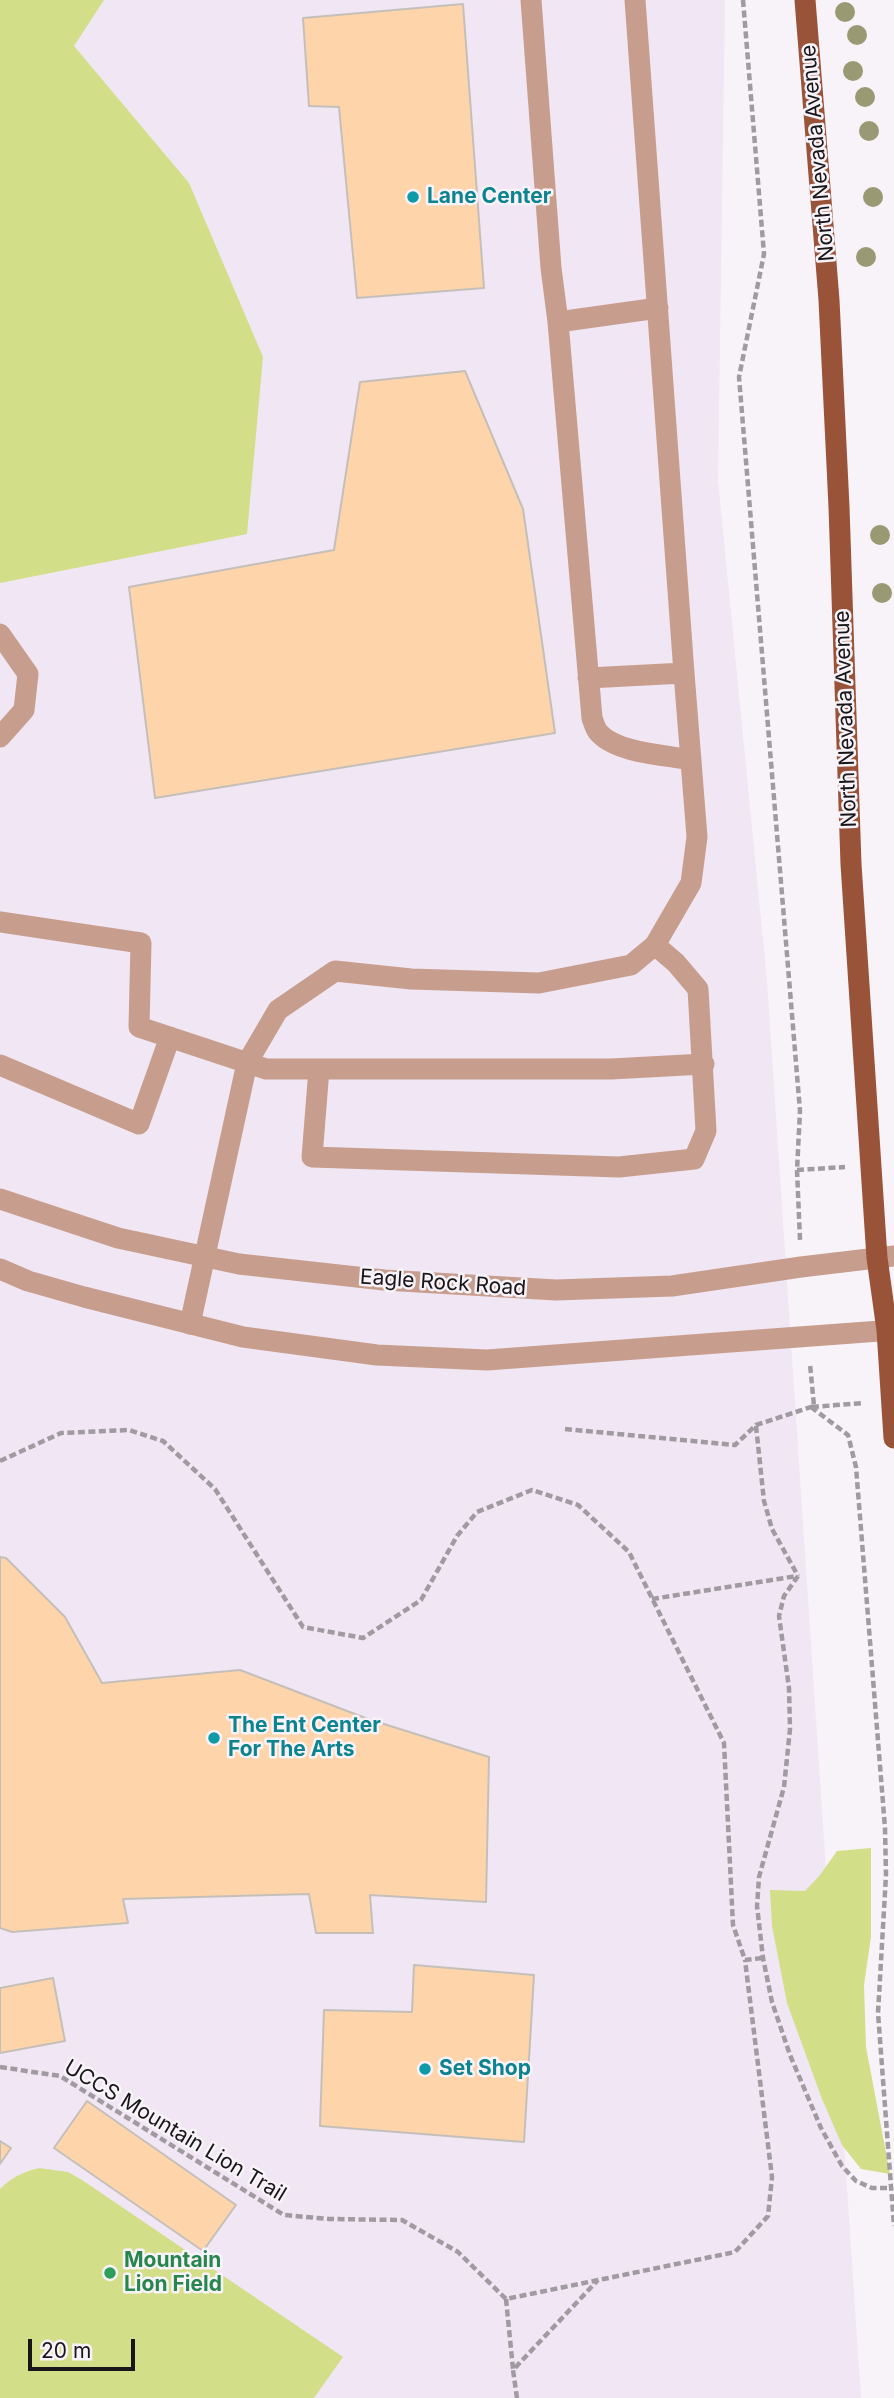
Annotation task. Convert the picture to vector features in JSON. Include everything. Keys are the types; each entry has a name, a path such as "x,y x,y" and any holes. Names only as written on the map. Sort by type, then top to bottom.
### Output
{"main road":[{"name":"North Nevada Avenue","path":"806,0 829,300 851,864 886,1257 890,1400 894,1438"}],"street":[{"path":"531,0 551,268 558,321 592,718 597,732 611,743 691,760"},
{"path":"190,1324 247,1063 278,1010 335,971 411,979 539,983 631,965 655,945 691,883 697,837 635,0"},
{"path":"558,321 658,307"},
{"path":"0,634 28,674 24,710 0,737"},
{"path":"588,678 684,673"},
{"path":"0,922 141,943 139,1027 266,1069 611,1069 704,1064"},
{"path":"319,1069 313,1157 620,1167 694,1159 706,1131 698,989 676,963 655,945"},
{"path":"0,1065 139,1125 170,1037"},
{"name":"Eagle Rock Road","path":"0,1199 118,1238 239,1265 384,1280 556,1290 672,1286 801,1266 886,1257"},
{"path":"0,1269 28,1281 84,1297 243,1337 377,1355 487,1360 890,1330"}],"path":[{"path":"743,0 764,254 739,377 800,1111 797,1170"},
{"path":"890,1400 812,1407 848,1435 856,1467 885,1828 885,1901 878,2013 894,2226"},
{"path":"565,1429 735,1445 756,1425 764,1502 772,1529 798,1576"},
{"path":"0,1461 61,1433 129,1430 163,1441 215,1489 303,1627 363,1638 421,1600 457,1536 477,1512 532,1490 578,1505 629,1552 724,1743 733,1925 745,1960 772,2177 768,2216 735,2252 506,2299 517,2398"},
{"path":"798,1576 784,1596 779,1615 789,1688 790,1729 784,1787 759,1877 757,1906 762,1958 772,2002 790,2055 836,2156 856,2181 872,2188 891,2188"},
{"path":"652,1599 798,1576"},
{"path":"745,1960 762,1958"},
{"name":"UCCS Mountain Lion Trail","path":"0,2067 60,2076 284,2215 402,2220 458,2252 506,2299"},
{"path":"513,2370 598,2280"}],"shaded area":[{"path":"0,0 725,0 718,480 767,981 861,2398 0,2398"}],"green space":[{"path":"0,0 104,0 74,46 189,183 263,357 247,534 0,583"},
{"path":"871,1848 871,1937 864,1985 866,2047 890,2174 861,2169 842,2145 787,2003 772,1926 770,1890 805,1891 837,1851"},
{"name":"Mountain Lion Field","path":"39,2168 68,2172 82,2180 343,2357 314,2398 0,2398 0,2189 18,2176"}],"building":[{"name":"Lane Center","path":"463,4 484,288 357,298 339,107 309,106 303,18"},
{"path":"465,371 523,509 555,733 155,798 129,587 334,550 360,382"},
{"name":"The Ent Center For The Arts","path":"0,1557 6,1558 65,1617 102,1683 240,1670 368,1719 489,1757 486,1902 370,1895 373,1933 316,1933 309,1894 123,1899 128,1923 12,1932 0,1928"},
{"name":"Set Shop","path":"414,1965 534,1975 524,2142 320,2126 324,2010 412,2012"},
{"path":"53,1978 65,2041 0,2053 0,1988"},
{"path":"87,2101 236,2205 203,2251 54,2148"},
{"path":"0,2141 11,2148 0,2164"}],"place":[{"name":"Lane Center","path":"413,197"},
{"name":"The Ent Center For The Arts","path":"214,1738"},
{"name":"Set Shop","path":"425,2069"},
{"name":"Mountain Lion Field","path":"110,2273"}]}
